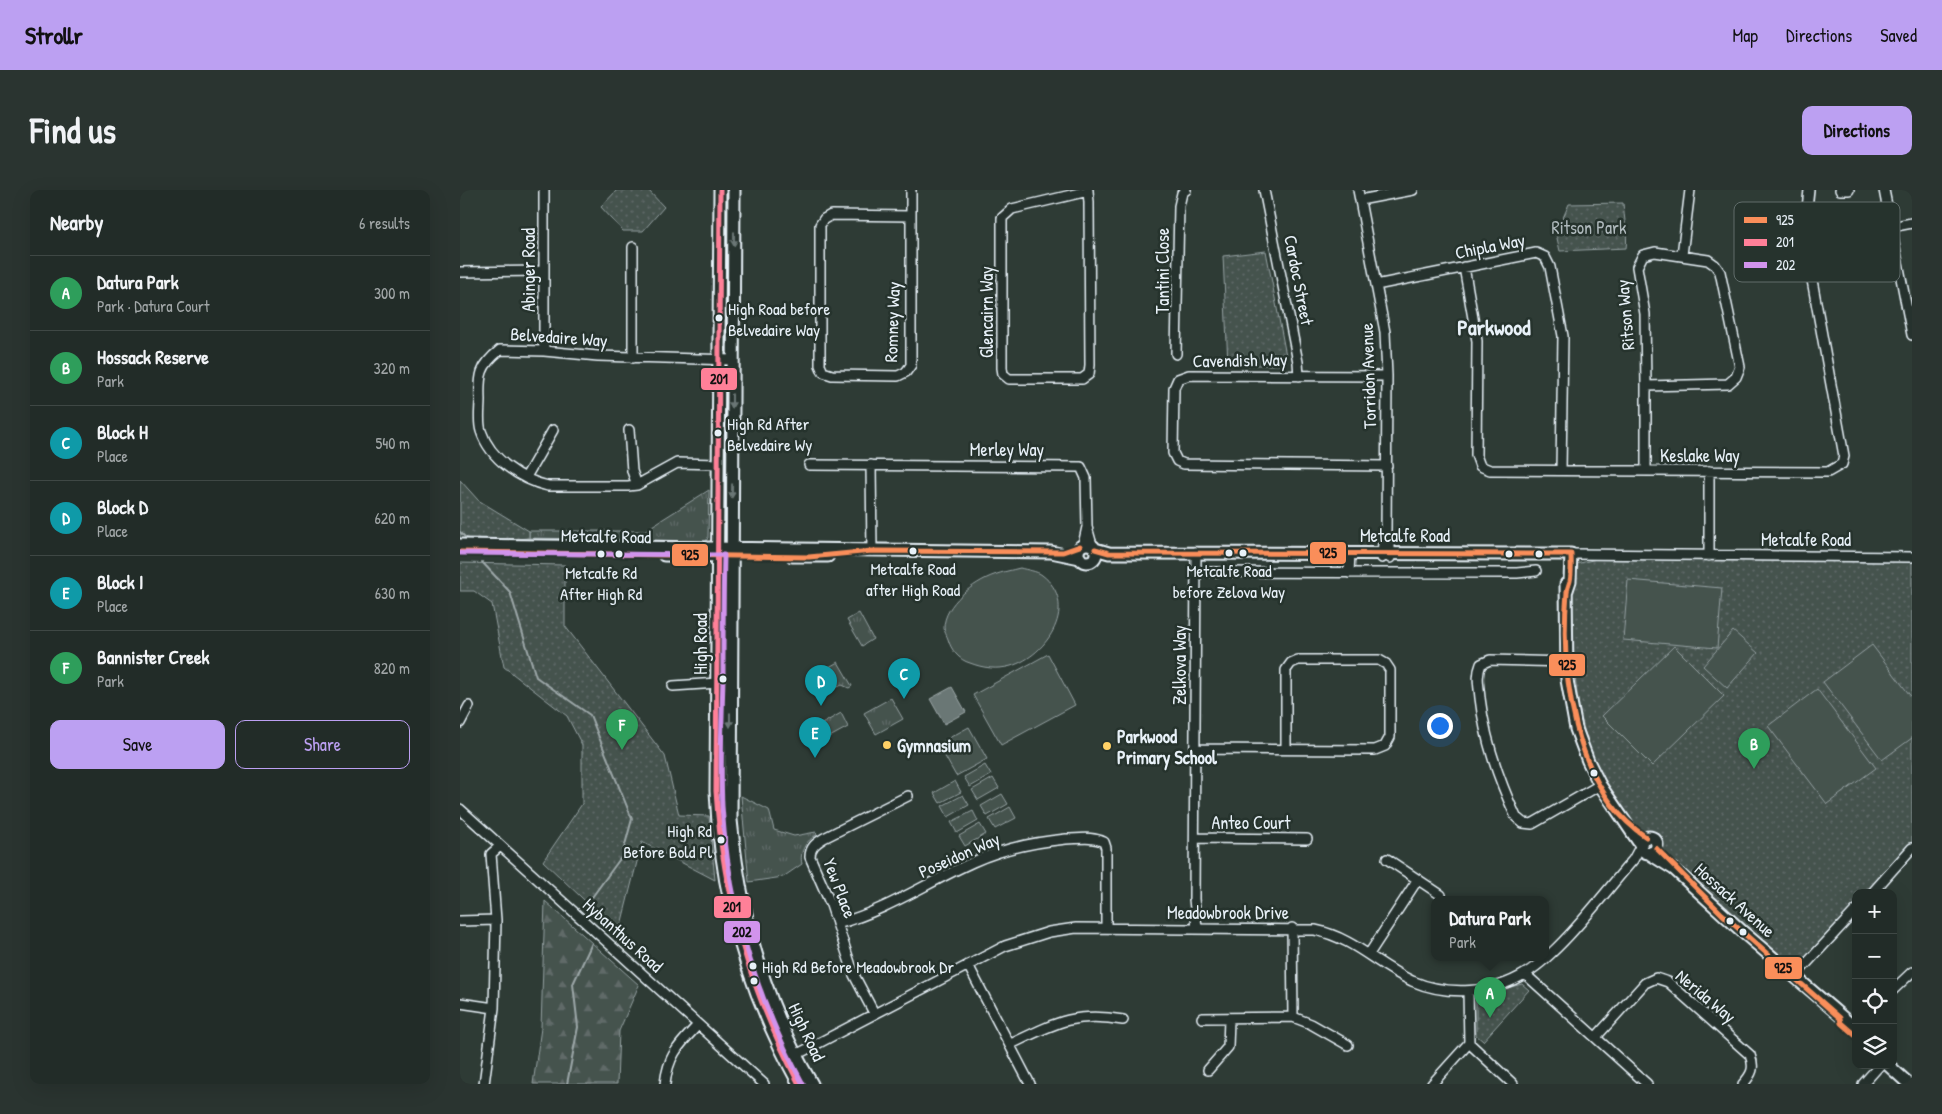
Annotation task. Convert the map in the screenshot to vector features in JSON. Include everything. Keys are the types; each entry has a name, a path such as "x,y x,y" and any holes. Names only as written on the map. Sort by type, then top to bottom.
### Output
{"main road":[{"name":"High Road","path":"720,190 716,791 723,874 745,964 763,1014 799,1084"},
{"name":"High Road","path":"734,190 730,784 734,854 747,920 758,959 775,1007 812,1084"},
{"name":"Metcalfe Road","path":"460,545 719,552"},
{"name":"Metcalfe Road","path":"460,552 1062,552 1087,550 1109,553 1568,556"},
{"name":"Hossack Avenue","path":"1568,556 1570,580 1567,590 1569,695 1576,729 1588,761 1600,785 1630,828 1646,847 1674,869 1840,1018 1845,1019 1852,1029"},
{"path":"1897,1067 1912,1080"},
{"path":"1892,1069 1909,1084"}],"street":[{"name":"Abinger Road","path":"544,190 544,351"},
{"name":"Romney Way","path":"911,190 911,216 910,365 906,372 898,376 832,375 823,372 820,364 820,225 824,219 832,215 911,216"},
{"name":"Glencairn Way","path":"1088,190 1089,374 1082,379 1009,379 1002,372 1002,218 1012,209 1088,190"},
{"name":"Tantini Close","path":"1176,354 1178,206 1182,193 1186,190"},
{"name":"Cardoc Street","path":"1264,190 1298,362 1299,376"},
{"name":"Torridon Avenue","path":"1358,190 1385,332 1387,376 1386,534 1390,542 1386,556"},
{"path":"1360,200 1413,190"},
{"path":"1682,255 1690,190"},
{"path":"1840,190 1849,190"},
{"path":"633,247 633,358"},
{"name":"Ritson Way","path":"1646,386 1728,384 1736,377 1740,367 1720,272 1708,260 1655,252 1643,255 1637,267 1645,314 1646,471"},
{"name":"Chipla Way","path":"1376,285 1536,253 1545,257 1550,267 1563,336 1561,470"},
{"name":"Keslake Way","path":"1464,267 1476,340 1476,455 1480,466 1490,470 1828,472 1842,464 1844,456 1812,282"},
{"path":"1900,267 1910,312 1912,335"},
{"path":"460,272 544,271"},
{"name":"Belvedaire Way","path":"718,464 677,463 637,485 548,486 526,477 505,465 483,436 480,424 479,375 488,360 500,350 544,351 633,358 732,360"},
{"name":"Cavendish Way","path":"1387,376 1190,375 1178,379 1174,388 1173,453 1177,461 1184,464 1387,466"},
{"path":"526,477 553,430"},
{"path":"629,430 632,471 637,485"},
{"name":"Merley Way","path":"809,465 1081,467 1086,478 1087,550"},
{"path":"871,465 872,551"},
{"path":"1709,470 1709,556"},
{"name":"Zelkova Way","path":"1194,928 1196,554"},
{"path":"1349,573 1350,555"},
{"name":"Metcalfe Road","path":"1568,556 1912,557"},
{"path":"1208,572 1517,573 1536,571"},
{"path":"1195,749 1375,750 1386,746 1390,737 1390,670 1386,664 1379,660 1298,660 1291,663 1286,670 1286,749"},
{"path":"1567,662 1490,660 1481,664 1477,673 1483,720 1491,756 1516,817 1523,823 1532,824 1600,785"},
{"path":"673,686 718,683"},
{"path":"460,723 469,706"},
{"name":"Yew Place","path":"874,1013 854,975 837,924 810,857 810,851 814,844 824,838 908,796"},
{"name":"Hybanthus Road","path":"460,809 764,1084"},
{"name":"Poseidon Way","path":"837,924 878,911 973,862 1007,850 1034,842 1089,838 1104,842 1106,848 1106,927"},
{"name":"Anteo Court","path":"1195,838 1307,839"},
{"path":"484,1084 494,1008 496,920 491,854 500,846"},
{"name":"Meadowbrook Drive","path":"1549,953 1646,847"},
{"path":"1876,889 1912,848"},
{"path":"493,872 497,859 508,853"},
{"path":"1387,859 1441,895"},
{"path":"1369,954 1418,879"},
{"path":"1794,977 1852,914"},
{"path":"460,921 496,920"},
{"name":"Meadowbrook Drive","path":"786,1060 1005,946 1049,932 1106,927 1292,928 1330,933 1344,938 1412,981 1432,988 1468,991 1489,988 1525,974 1540,961"},
{"path":"1292,928 1293,1017"},
{"path":"968,965 1011,1044 1030,1084"},
{"path":"1897,986 1912,972"},
{"path":"1525,974 1647,1084"},
{"name":"Nerida Way","path":"1596,1037 1645,983 1656,978 1668,982 1750,1055 1753,1064 1752,1074 1743,1084"},
{"path":"1432,1084 1469,1043 1468,991"},
{"path":"460,1003 494,1008"},
{"path":"1011,1044 1062,1020 1077,1017 1106,1017 1123,1020"},
{"path":"1202,1018 1293,1017 1312,1024 1348,1045"},
{"path":"1208,1070 1228,1047 1229,1019"},
{"path":"665,1084 670,1057 698,1025"},
{"path":"1469,1043 1513,1084"},
{"path":"1863,1084 1876,1069"}],"green space":[{"path":"617,190 648,190 664,207 643,231 623,231 601,207"},
{"name":"Ritson Park","path":"1623,203 1626,248 1560,251 1556,234 1569,204"},
{"path":"1266,251 1287,361 1284,365 1228,365 1223,256"},
{"path":"460,480 478,500 529,531 529,538 460,540"},
{"path":"709,490 708,538 706,541 529,538 529,531 644,531"},
{"path":"1609,556 1912,561 1912,843 1871,889 1852,889 1852,909 1801,963 1795,966 1788,965 1672,862 1660,847 1661,838 1655,832 1639,828 1630,820 1606,786 1588,743 1578,697 1573,650 1573,587 1576,564"},
{"path":"460,563 565,565 565,626 665,756 679,815 709,816 715,880 642,842 619,933 543,861 582,804 582,745 567,716 504,667 492,604 474,591 460,591"},
{"path":"1020,568 1042,575 1053,587 1058,600 1059,614 1055,627 1047,640 1025,660 1011,666 985,667 962,660 953,651 944,631 945,619 949,611 961,595 986,578"},
{"path":"1628,580 1722,588 1717,648 1623,640"},
{"path":"859,613 873,639 862,646 847,620"},
{"path":"1733,631 1758,653 1727,688 1703,666"},
{"path":"1872,645 1912,698 1912,738 1882,760 1823,682"},
{"path":"1674,646 1724,696 1652,766 1602,716"},
{"path":"1048,654 1075,705 1001,745 973,695"},
{"path":"838,662 852,686 849,688 842,685 833,689 827,680 834,676 829,667"},
{"path":"1817,689 1876,768 1827,804 1768,726"},
{"path":"891,698 903,719 876,734 864,713"},
{"path":"841,713 848,727 813,746 815,737 813,729"},
{"path":"969,727 987,759 956,776 938,744"},
{"path":"985,765 991,775 970,787 964,777"},
{"path":"993,778 999,788 978,800 972,790"},
{"path":"955,781 961,792 940,803 934,793"},
{"path":"1002,794 1008,804 987,816 981,806"},
{"path":"963,795 969,805 948,817 942,806"},
{"path":"741,796 769,810 774,830 794,836 816,832 817,835 804,847 802,864 783,877 749,882"},
{"path":"1010,807 1016,818 995,829 989,819"},
{"path":"973,811 978,821 957,833 951,822"},
{"path":"980,824 986,834 965,846 959,836"},
{"path":"545,901 639,985 619,1031 617,1084 533,1084 541,1028"},
{"path":"1522,984 1529,990 1483,1041 1476,1035 1476,1001 1481,995"}],"shaded area":[{"path":"952,687 966,712 944,724 930,699"}],"waterway":[{"path":"460,532 467,539"},
{"path":"482,562 510,592 536,677 590,715 632,819 622,856 590,900"},
{"path":"567,1084 578,1027 573,984 592,943"}],"transit line":[{"name":"201","path":"720,190 716,791 725,869 741,942 766,1013 799,1084"},
{"name":"925","path":"460,552 809,557 872,551 1063,552 1080,546"},
{"name":"925","path":"1095,549 1109,553 1571,554 1571,574 1567,591 1565,624 1566,657 1576,726 1587,759 1602,790 1621,816 1646,837"},
{"name":"202","path":"460,553 724,555 721,790 725,843 738,914 758,984 771,1018 803,1084"},
{"name":"925","path":"1656,848 1722,914 1840,1018 1841,1023 1852,1033"}],"place":[{"name":"High Road before Belvedaire Way","path":"719,318"},
{"name":"High Rd After Belvedaire Wy","path":"718,433"},
{"name":"Metcalfe Road after High Road","path":"913,551"},
{"name":"Metcalfe Road before Zelova Way","path":"1229,553"},
{"name":"Metcalfe Rd After High Rd","path":"601,554"},
{"name":"Block H","path":"904,699"},
{"name":"Block D","path":"821,706"},
{"name":"Gymnasium","path":"887,745"},
{"name":"Parkwood Primary School","path":"1107,746"},
{"name":"Bannister Creek","path":"622,750"},
{"name":"Block I","path":"815,758"},
{"name":"Hossack Reserve","path":"1754,769"},
{"name":"High Rd Before Bold Pl","path":"721,840"},
{"name":"High Rd Before Meadowbrook Dr","path":"753,966"},
{"name":"Datura Park","path":"1490,1018"}],"district":[{"name":"Parkwood","path":"1494,327"}]}
